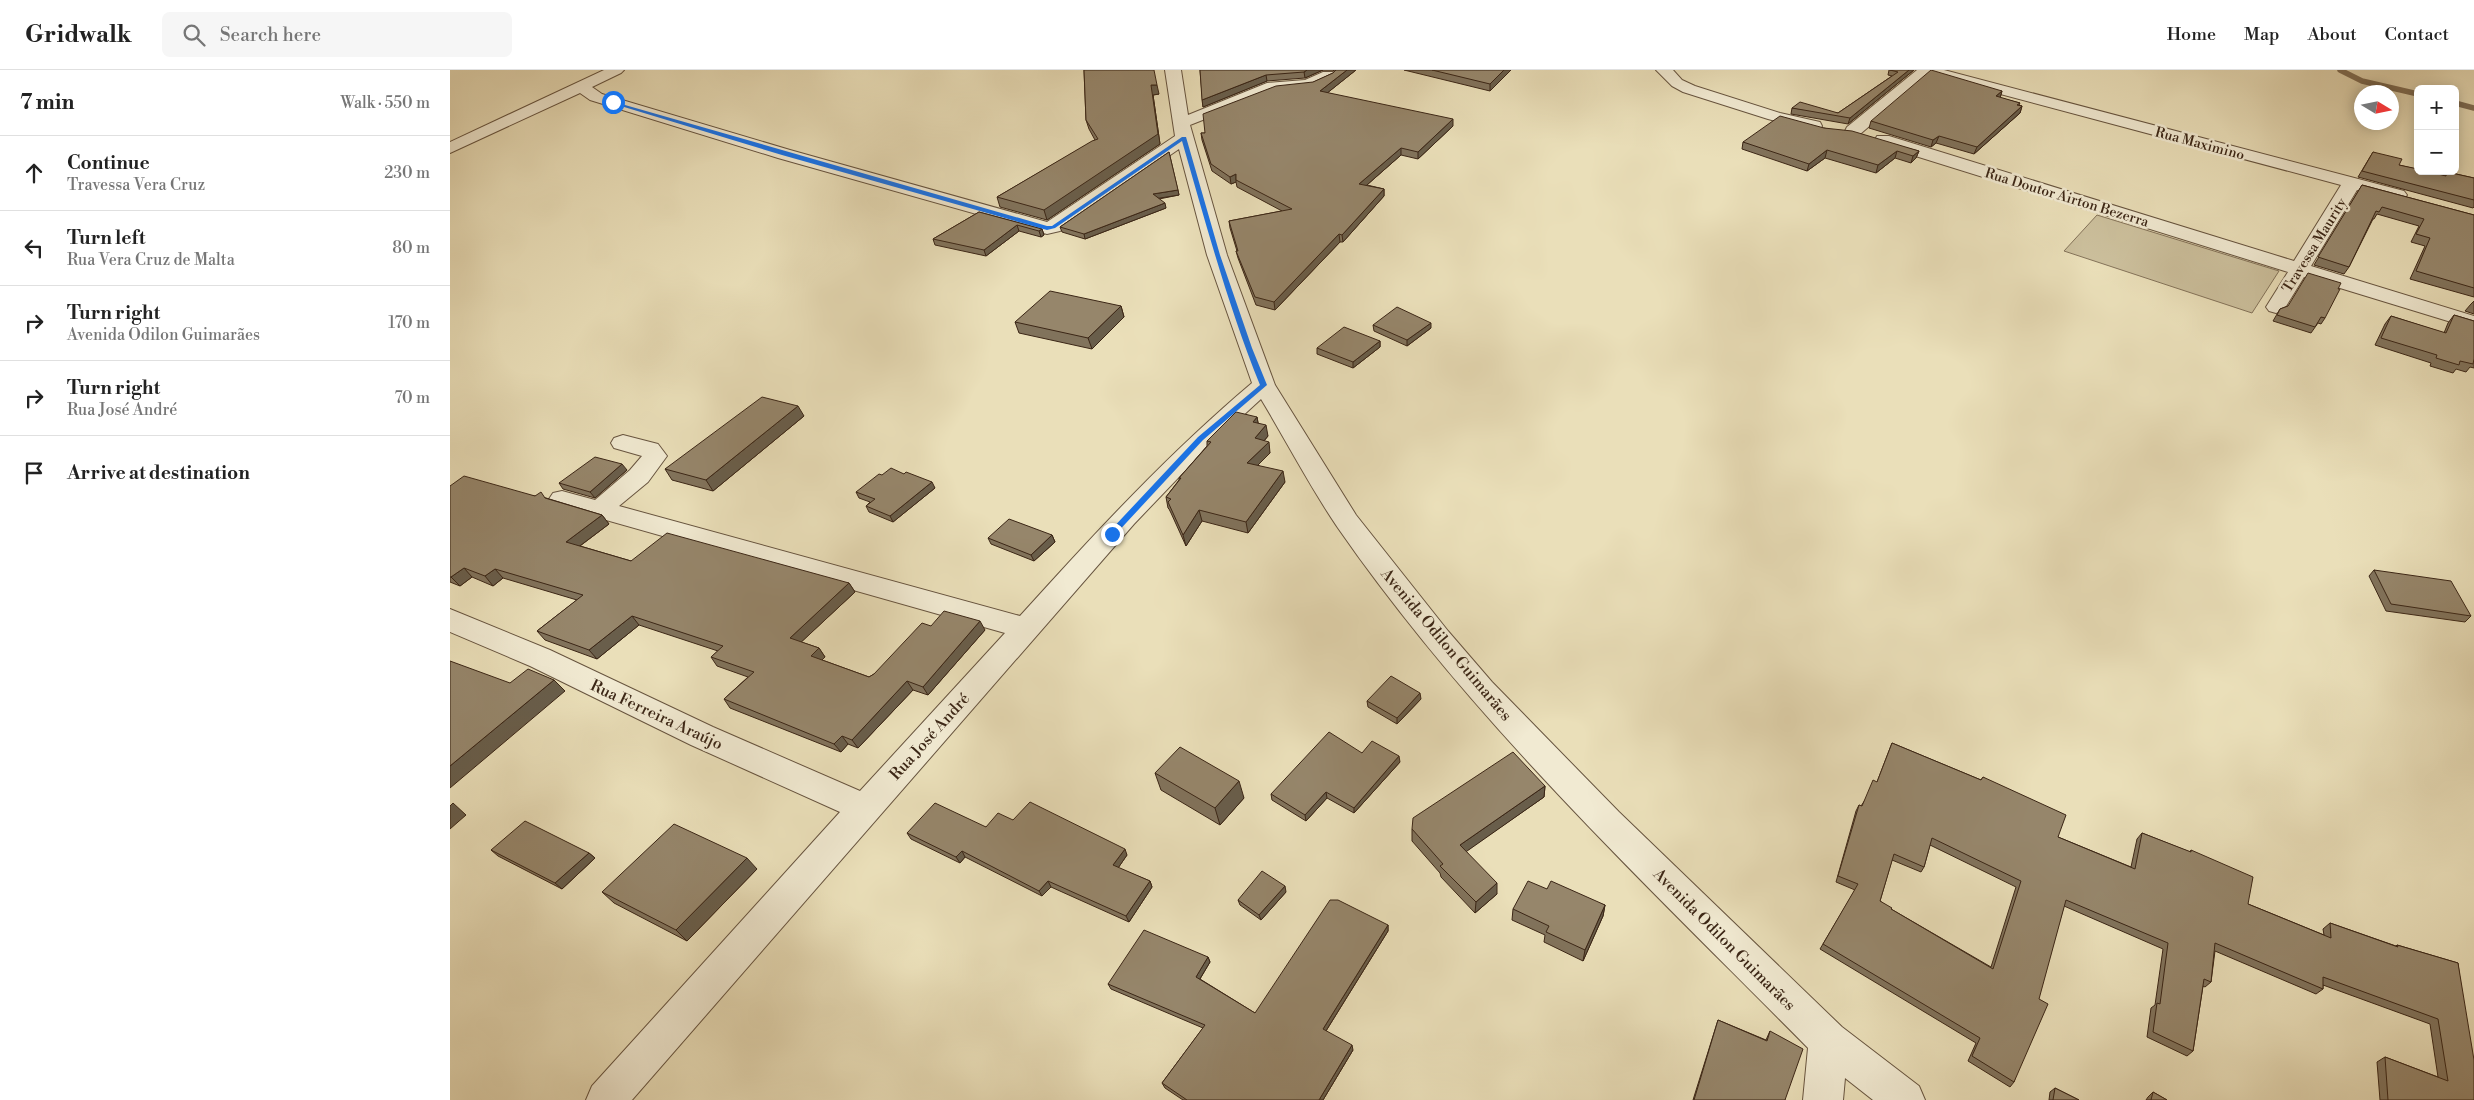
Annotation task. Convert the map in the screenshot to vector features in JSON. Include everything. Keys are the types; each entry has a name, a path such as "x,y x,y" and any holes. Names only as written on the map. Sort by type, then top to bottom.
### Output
{"street":[{"path":"450,148 616,70"},
{"name":"Avenida Odilon Guimarães","path":"1172,70 1183,131 1217,255 1249,348 1264,385 1347,521 1438,639 1481,690 1607,822 1828,1041 1905,1100"},
{"name":"Rua Doutor Airton Bezerra","path":"1664,70 1677,83 1722,101 1774,116 1841,130 2033,185 2474,323"},
{"path":"1841,130 1926,70"},
{"name":"Rua Maximino","path":"1926,70 2418,201"},
{"path":"580,86 596,97 784,154 1045,228 1053,227 1183,131 1273,86 1308,84 1328,76"},
{"name":"Travessa Maurity","path":"2276,307 2352,183"},
{"name":"Rua José André","path":"606,1100 1026,628 1200,439 1264,385"},
{"path":"601,508 639,476 655,456 649,449 622,444"},
{"path":"562,498 1026,628"},
{"name":"Rua Ferreira Araújo","path":"450,620 540,658 702,736 864,808"},
{"path":"1823,1100 1828,1041"}],"shaded area":[{"path":"2097,215 2279,271 2252,313 2064,251"}],"building":[{"path":"1084,70 1154,70 1157,85 1151,85 1158,134 1044,210 997,197 1098,139 1086,120"},
{"path":"1200,70 1307,70 1304,72 1266,75 1202,100"},
{"path":"1336,70 1347,70 1320,91 1453,119 1418,152 1401,148 1359,184 1384,189 1342,235 1339,234 1274,302 1255,297 1236,251 1238,251 1229,221 1292,209 1236,180 1236,174 1230,177 1211,164 1201,133 1205,133 1203,114 1276,86 1313,82"},
{"path":"1432,70 1504,70 1490,84"},
{"path":"1890,70 1909,70 1850,118 1792,108 1800,102 1838,113 1898,72"},
{"path":"1931,70 2002,91 1996,96 2020,103 2017,105 2022,106 1977,147 1939,136 1933,140 1871,121"},
{"path":"1780,116 1824,128 1852,131 1919,151 1913,156 1897,151 1878,165 1827,150 1809,164 1743,142"},
{"path":"1169,152 1178,190 1153,194 1165,203 1084,234 1060,227"},
{"path":"2373,152 2402,159 2399,165 2414,168 2414,175 2459,175 2474,178 2474,200 2362,171"},
{"path":"2362,185 2474,215 2474,288 2416,271 2430,238 2416,234 2424,219 2382,207 2379,212 2376,211 2349,267 2318,257"},
{"path":"979,212 1042,229 1039,231 1017,225 984,250 933,239"},
{"path":"2308,273 2341,283 2338,289 2340,289 2325,318 2321,317 2315,327 2277,315 2280,309 2288,306"},
{"path":"1050,291 1121,306 1088,338 1015,322"},
{"path":"1397,307 1431,323 1407,340 1373,325"},
{"path":"2454,315 2474,321 2473,364 2460,361 2459,365 2436,358 2437,355 2381,338 2391,316 2446,333"},
{"path":"1344,327 1380,341 1353,362 1317,348"},
{"path":"762,397 798,406 706,480 665,469"},
{"path":"1236,412 1257,417 1253,422 1266,425 1255,438 1269,442 1247,463 1283,471 1246,522 1199,510 1183,535 1168,502 1171,499 1166,497 1181,478 1179,478 1211,442 1207,441"},
{"path":"595,457 622,464 590,492 559,483"},
{"path":"891,468 932,482 890,516 866,506 875,499 856,492 879,474 882,475"},
{"path":"464,476 535,496 541,492 545,498 602,515 566,542 631,561 667,533 849,583 790,638 819,648 811,656 869,677 922,623 931,626 944,611 980,621 923,687 907,681 852,740 842,736 834,744 724,699 754,672 711,657 723,646 632,616 589,650 537,631 583,595 495,569 485,576 464,568 450,577 450,486"},
{"path":"1009,519 1052,535 1031,555 988,538"},
{"path":"2374,570 2451,581 2471,616 2391,604"},
{"path":"450,661 510,683 528,669 554,680 450,766"},
{"path":"1391,676 1420,693 1397,718 1367,701"},
{"path":"1329,732 1362,753 1372,741 1399,756 1354,808 1326,792 1305,815 1271,794"},
{"path":"1892,743 1981,780 1983,777 2066,815 2058,837 2135,869 2142,833 2191,852 2191,850 2253,877 2248,904 2331,938 2330,923 2398,947 2397,945 2458,963 2474,1060 2474,1100 2388,1100 2385,1057 2448,1081 2438,1019 2323,977 2323,989 2215,943 2211,982 2204,979 2193,1051 2153,1032 2157,1003 2160,1004 2168,943 2066,900 2039,999 2048,1004 2014,1082 1972,1056 1980,1038 1823,944 1858,884 1838,876 1859,805 1862,806 1873,780 1877,782","holes":["1932,838 2021,881 1993,969 1880,901 1894,854 1924,867"]},
{"path":"1180,747 1239,781 1215,808 1155,773"},
{"path":"1513,752 1545,786 1460,845 1497,883 1476,902 1440,866 1443,864 1412,829 1413,818"},
{"path":"1030,802 1125,849 1113,865 1150,881 1126,916 1048,881 1039,891 962,851 956,857 907,833 935,803 986,827 998,813 1013,820"},
{"path":"525,821 589,853 555,883 491,850"},
{"path":"674,824 747,858 676,930 602,892"},
{"path":"1262,871 1285,886 1259,915 1238,900"},
{"path":"1528,881 1547,889 1551,881 1605,905 1585,950 1546,932 1549,926 1513,909"},
{"path":"1330,900 1338,900 1388,925 1323,1029 1352,1045 1319,1100 1187,1100 1162,1083 1205,1025 1108,984 1144,930 1208,957 1196,977 1255,1013"},
{"path":"1718,1020 1767,1041 1770,1031 1803,1049 1785,1100 1694,1100"},
{"path":"2055,1088 2079,1100 2053,1100"},
{"path":"2153,1092 2167,1100 2151,1100"}],"waterway":[{"path":"2340,70 2362,81 2414,93"},
{"path":"2459,104 2474,108"}],"route":[{"path":"613,102 784,154 1045,228 1053,227 1184,138 1217,255 1255,366 1264,385 1200,439 1112,534"}]}
